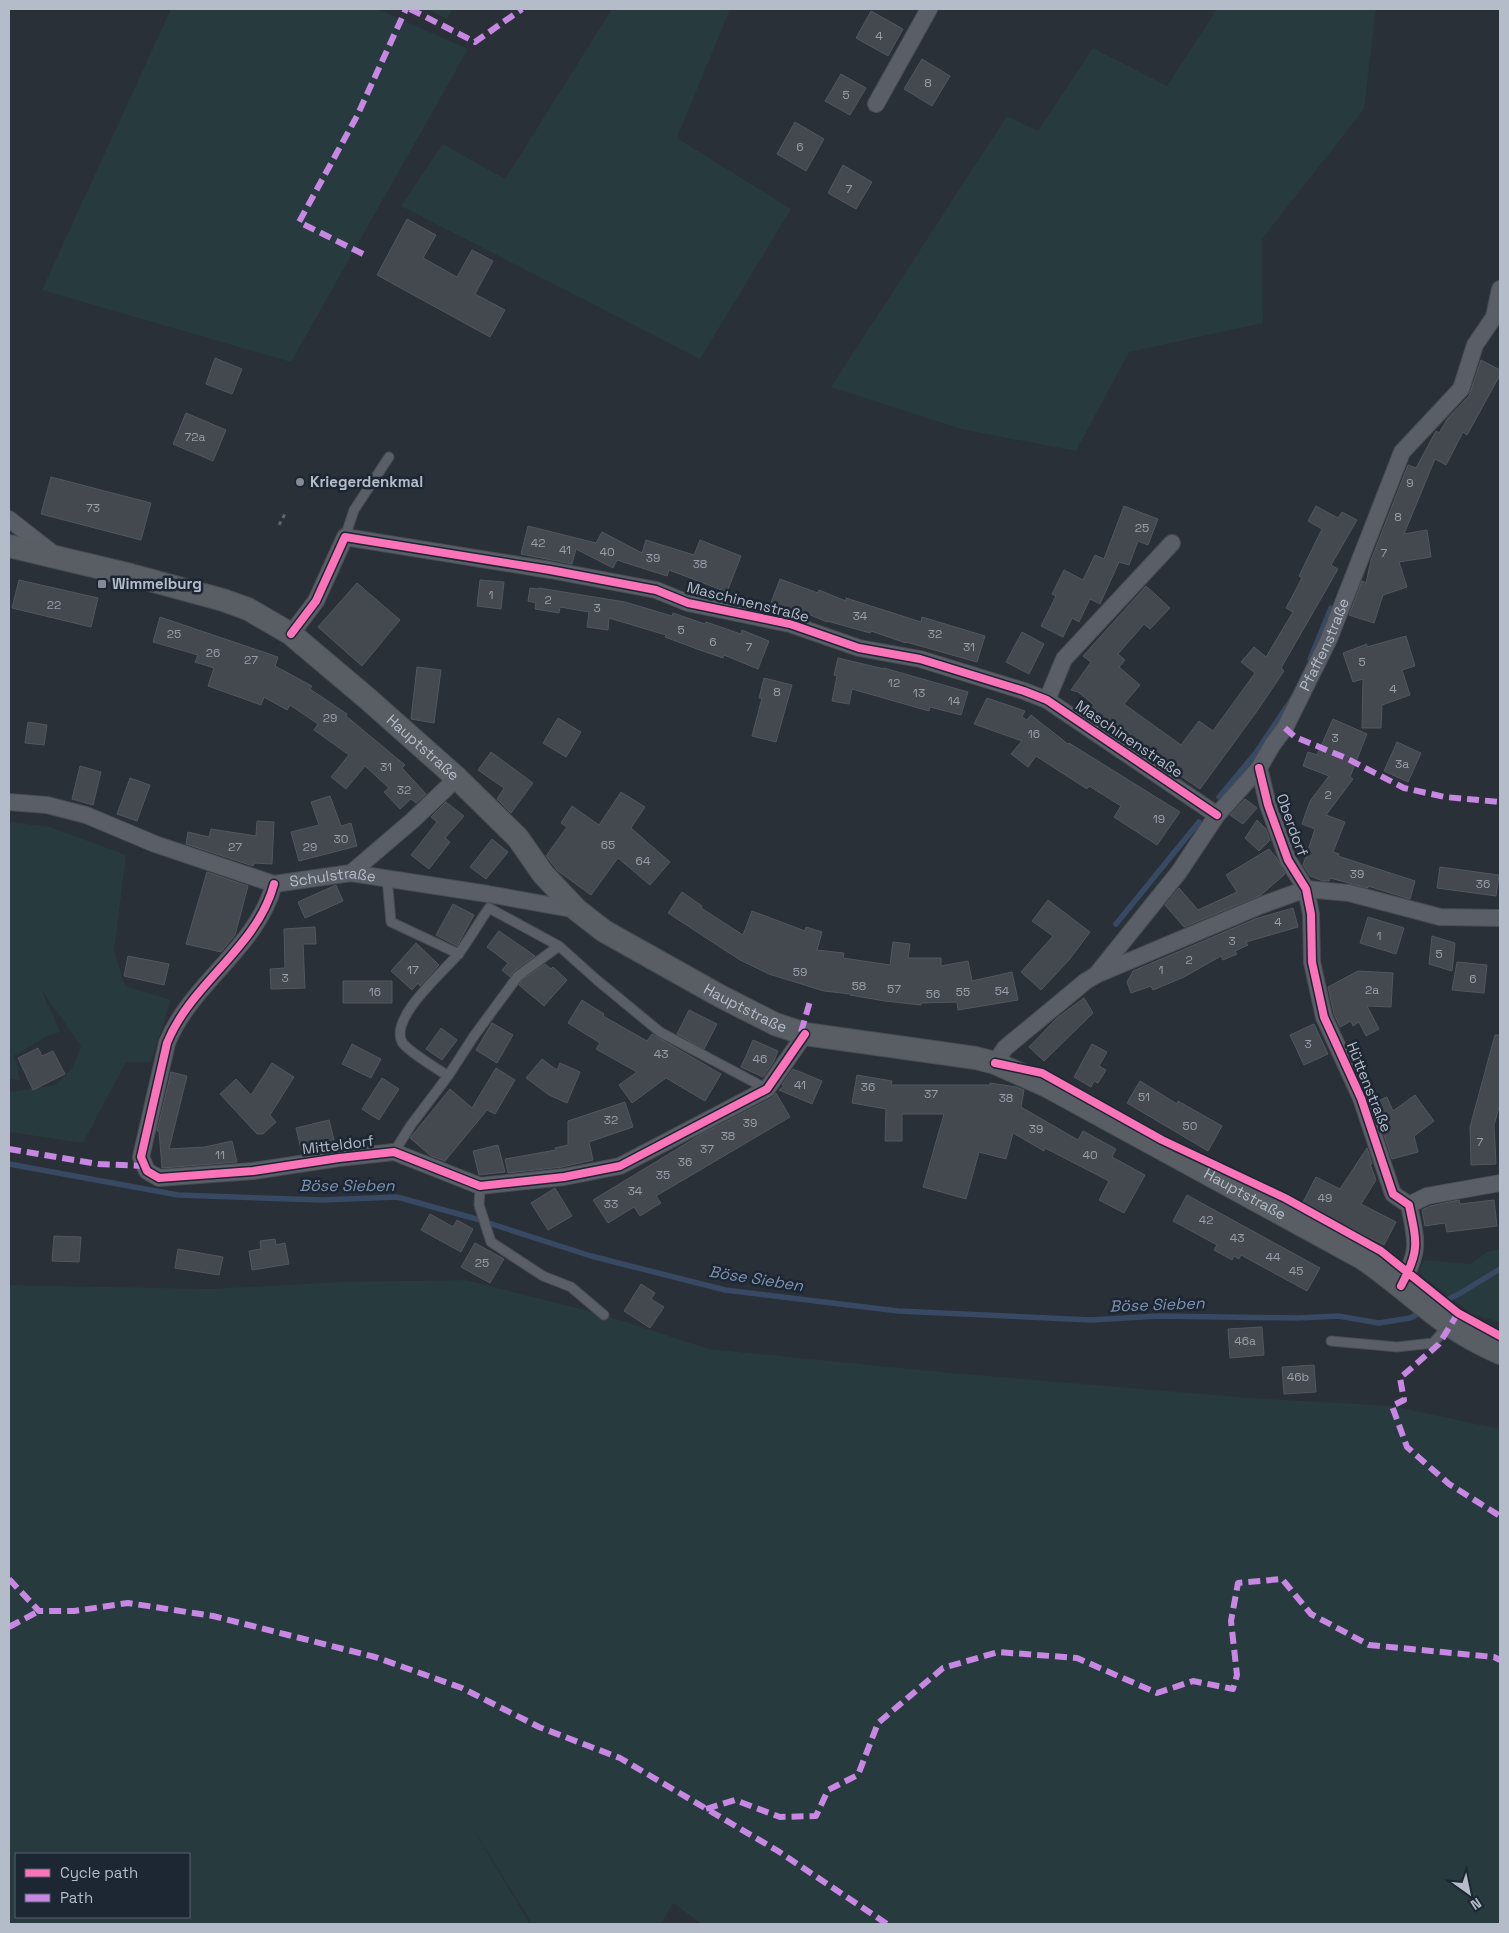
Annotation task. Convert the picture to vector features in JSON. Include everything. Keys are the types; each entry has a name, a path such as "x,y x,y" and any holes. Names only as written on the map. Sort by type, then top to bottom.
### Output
{"main road":[{"name":"Hauptstraße","path":"9,546 57,556 223,600 248,610 291,634 368,699 456,778 518,838 543,874 577,910 604,930 720,996 776,1024 806,1034 954,1054 995,1063 1047,1086 1337,1244 1376,1267 1445,1322 1470,1338 1500,1353"}],"street":[{"path":"876,104 929,9"},
{"name":"Pfaffenstraße","path":"1096,975 1179,872 1217,815 1259,768 1285,728 1329,639 1402,452 1462,389 1474,345 1494,317 1500,288"},
{"name":"Hauptstraße","path":"9,519 57,556"},
{"path":"291,634 316,601 345,537"},
{"name":"Maschinenstraße","path":"345,537 550,570 656,590 688,603 790,624 859,648 920,659 1024,691 1047,700 1217,815"},
{"path":"1047,700 1064,659 1172,543"},
{"name":"Oberdorf","path":"1259,768 1268,805 1288,860 1306,889"},
{"path":"351,873 413,820 456,778"},
{"name":"Schulstraße","path":"9,802 47,805 86,815 155,844 274,884 351,873 577,910"},
{"name":"Mitteldorf","path":"274,884 270,899 258,920 231,957 204,986 174,1025 167,1043 141,1158 148,1171 159,1178 253,1172 339,1158 394,1152 480,1186 564,1177 620,1166 767,1089 806,1034"},
{"path":"995,1063 1005,1048 1086,981 1096,975 1262,905 1306,889 1350,893 1440,917 1500,918"},
{"name":"Hüttenstraße","path":"1306,889 1311,914 1312,962 1324,1017 1361,1098 1394,1194 1409,1205"},
{"path":"1401,1286 1415,1256 1416,1238 1409,1205 1428,1196 1500,1183"}],"lane":[{"path":"345,537 354,510 389,457"},
{"path":"388,878 391,922 459,954"},
{"path":"448,1076 403,1043 400,1033 409,1010 423,992 459,954 489,908 560,946 597,980 660,1032 767,1089"},
{"name":"Mitteldorf","path":"394,1152 411,1125 518,976 560,946"},
{"path":"480,1186 479,1205 492,1242 543,1276 571,1287 604,1315"},
{"path":"1332,1341 1398,1347 1433,1343 1445,1322"}],"path":[{"path":"279,525 286,512"}],"green space":[{"path":"171,9 377,9 468,49 291,362 42,290"},
{"path":"427,9 452,9 447,19"},
{"path":"612,9 730,9 677,138 791,209 700,359 401,206 443,144 505,179"},
{"path":"1217,9 1376,9 1364,109 1262,239 1263,323 1129,352 1076,451 961,429 831,387 1007,116 1038,131 1093,48 1167,86"},
{"path":"9,822 50,827 126,855 114,951 125,986 171,1000 151,1062 126,1062 83,1143 9,1132 9,1092 56,1085 73,1067 81,1046 41,989 60,1032 47,1036 14,1056 20,1080 9,1079"},
{"path":"1500,1249 1500,1322 1472,1314 1418,1273 1424,1260 1471,1264 1487,1252"},
{"path":"465,1280 604,1315 709,1349 951,1373 1250,1398 1392,1406 1500,1429 1500,1924 702,1924 673,1903 661,1924 532,1924 466,1817 530,1924 9,1924 9,1285 210,1289 341,1282"}],"building":[{"path":"871,11 903,29 888,56 856,38"},
{"path":"922,59 950,76 932,106 904,89"},
{"path":"841,74 866,88 850,115 825,101"},
{"path":"795,122 824,139 806,171 777,154"},
{"path":"843,165 872,182 856,209 828,193"},
{"path":"407,219 436,235 423,258 457,277 472,250 493,261 475,294 505,310 490,337 377,275"},
{"path":"215,358 242,369 232,394 206,384"},
{"path":"1481,360 1500,370 1500,375 1467,435 1463,432 1446,465 1435,459 1404,534 1427,530 1431,557 1399,562 1407,587 1383,595 1374,623 1349,615 1362,581 1366,583 1371,560 1408,465 1416,468 1436,431 1439,433 1448,418 1469,396"},
{"path":"186,413 226,430 213,461 173,444"},
{"path":"51,477 151,503 141,540 41,514"},
{"path":"1124,506 1158,519 1148,545 1138,541 1129,565 1119,562 1100,604 1090,599 1079,622 1072,618 1063,637 1041,626 1056,596 1052,594 1064,570 1083,580 1095,555 1104,559"},
{"path":"1316,506 1338,518 1342,512 1357,520 1331,565 1338,569 1281,668 1284,671 1200,789 1171,771 1086,711 1092,703 1078,692 1071,690 1091,662 1083,656 1146,586 1170,608 1150,629 1144,624 1118,654 1125,660 1119,667 1140,685 1124,704 1181,745 1199,721 1213,731 1255,673 1241,662 1254,647 1266,657 1293,612 1286,608 1302,578 1299,576 1322,529 1308,521"},
{"path":"528,526 596,543 602,532 642,553 646,540 694,555 700,540 741,556 727,592 669,570 667,576 617,560 613,568 576,549 572,564 521,554"},
{"path":"780,579 818,593 819,590 846,601 846,598 921,622 922,617 985,636 977,662 906,643 871,631 870,633 827,622 796,609 794,612 771,603"},
{"path":"19,580 98,598 91,627 12,608"},
{"path":"480,580 504,582 501,609 477,606"},
{"path":"357,583 400,620 362,666 318,627"},
{"path":"530,588 625,602 672,616 673,613 705,624 706,622 741,634 742,630 769,641 758,669 724,655 723,658 697,649 665,637 666,635 609,618 608,630 587,627 589,612 560,607 559,613 535,609 536,603 528,601"},
{"path":"160,617 278,657 275,666 312,686 310,689 347,714 346,716 405,765 402,768 426,794 416,803 411,799 400,809 384,792 389,788 365,766 346,789 331,777 349,755 314,730 318,724 290,705 287,710 264,697 261,705 208,686 214,668 195,662 198,655 153,642"},
{"path":"1022,632 1044,644 1029,674 1006,662"},
{"path":"1406,636 1415,666 1402,670 1410,695 1382,705 1381,728 1362,728 1363,679 1353,682 1343,653 1367,644 1367,647"},
{"path":"838,658 884,668 968,692 961,715 930,707 929,711 852,689 849,704 832,701 837,676 834,675"},
{"path":"417,667 441,670 434,723 411,719"},
{"path":"764,678 792,685 776,742 752,736 762,698 759,698"},
{"path":"987,698 1025,711 1022,717 1027,720 1031,715 1068,744 1180,812 1157,845 1114,817 1121,806 1089,786 1087,789 1036,756 1028,767 1011,754 1022,741 974,724"},
{"path":"558,718 581,732 566,757 543,743"},
{"path":"1333,719 1367,734 1350,777 1353,779 1326,815 1345,822 1333,852 1339,854 1338,856 1415,881 1410,899 1368,886 1368,888 1330,878 1329,881 1323,881 1310,876 1303,865 1315,829 1302,824 1310,801 1329,776 1303,766 1308,752 1317,755"},
{"path":"28,722 47,725 44,745 25,743"},
{"path":"1397,742 1421,753 1408,782 1384,771"},
{"path":"491,752 533,783 511,813 497,799 504,788 478,770"},
{"path":"80,766 101,772 93,805 72,799"},
{"path":"130,778 150,785 137,821 117,814"},
{"path":"621,792 645,807 631,828 670,862 650,885 618,858 591,895 558,871 546,856 567,827 561,823 572,806 599,825"},
{"path":"330,796 341,826 351,823 357,846 299,861 291,832 319,825 311,802"},
{"path":"1245,799 1257,808 1243,824 1230,815"},
{"path":"446,802 464,816 445,838 450,842 429,869 411,855 437,822 431,817"},
{"path":"1257,820 1266,829 1270,840 1259,851 1245,838"},
{"path":"257,821 274,822 272,864 254,863 253,866 186,844 188,832 209,837 211,829 256,836"},
{"path":"492,839 508,852 486,879 470,867"},
{"path":"1269,849 1276,857 1285,874 1261,895 1184,927 1165,905 1179,888 1198,910 1237,892 1226,875"},
{"path":"1440,867 1499,875 1496,896 1437,888"},
{"path":"207,872 248,886 235,935 221,952 186,944"},
{"path":"336,885 343,901 305,918 298,902"},
{"path":"682,892 702,906 701,908 743,935 752,911 805,931 806,927 822,932 817,950 844,953 843,958 890,965 893,942 910,944 908,958 941,958 941,966 968,961 972,981 1012,972 1018,1000 958,1010 957,1002 921,1003 921,1005 885,1001 824,991 769,974 740,960 668,913"},
{"path":"1048,900 1090,932 1069,960 1041,990 1021,972 1053,936 1032,921"},
{"path":"453,904 474,915 457,946 436,935"},
{"path":"1293,908 1298,927 1246,942 1248,945 1235,951 1237,954 1223,960 1221,956 1184,977 1153,990 1151,986 1131,993 1127,982 1133,971 1255,919"},
{"path":"1368,917 1404,928 1396,954 1360,943"},
{"path":"315,927 316,944 303,944 305,988 271,989 270,969 285,968 284,929"},
{"path":"499,931 535,956 514,971 510,977 502,970 508,963 487,947"},
{"path":"1432,936 1455,943 1452,971 1429,964"},
{"path":"416,943 439,965 420,986 418,983 412,990 391,971"},
{"path":"128,956 169,964 164,985 124,976"},
{"path":"1457,962 1487,965 1484,993 1452,990"},
{"path":"545,964 551,969 553,967 567,980 544,1006 519,985 522,980"},
{"path":"1358,971 1393,973 1391,1007 1367,1006 1379,1029 1366,1036 1359,1022 1353,1026 1351,1021 1340,1027 1334,1014 1328,987"},
{"path":"343,981 392,981 392,1003 343,1003"},
{"path":"1084,998 1093,1013 1044,1061 1029,1047 1057,1018"},
{"path":"582,1000 604,1014 603,1016 647,1041 652,1034 721,1074 705,1101 666,1078 632,1103 619,1085 637,1072 596,1049 600,1043 568,1023"},
{"path":"689,1010 717,1024 704,1049 677,1034"},
{"path":"492,1023 513,1035 497,1063 476,1050"},
{"path":"1314,1024 1328,1054 1304,1065 1290,1035"},
{"path":"441,1028 457,1040 442,1060 426,1049"},
{"path":"1495,1035 1500,1035 1500,1104 1494,1125 1496,1164 1471,1165 1470,1127"},
{"path":"753,1040 778,1051 774,1061 763,1077 741,1067"},
{"path":"352,1044 381,1059 371,1078 342,1064"},
{"path":"1092,1044 1107,1052 1099,1066 1106,1070 1098,1083 1094,1081 1091,1087 1074,1077"},
{"path":"38,1048 42,1056 53,1051 65,1074 33,1090 18,1058"},
{"path":"542,1059 557,1070 560,1063 580,1072 567,1103 549,1095 526,1078"},
{"path":"272,1063 294,1077 270,1115 276,1122 263,1134 257,1134 220,1094 236,1079 251,1095"},
{"path":"496,1068 515,1080 495,1114 487,1110 445,1161 431,1156 410,1138 450,1089 472,1108"},
{"path":"793,1069 822,1081 812,1104 779,1090 784,1086 782,1085"},
{"path":"171,1072 187,1076 169,1149 205,1147 232,1141 237,1162 162,1168 159,1131 157,1131"},
{"path":"857,1075 892,1081 891,1085 990,1085 990,1083 1016,1087 1024,1090 1021,1107 1078,1140 1083,1131 1116,1149 1112,1157 1145,1175 1124,1213 1099,1200 1109,1181 1045,1148 1044,1151 1013,1133 1006,1159 979,1152 966,1199 923,1187 944,1114 902,1114 902,1141 885,1141 886,1109 852,1103"},
{"path":"382,1078 399,1089 379,1120 362,1109"},
{"path":"1140,1081 1177,1104 1178,1101 1222,1126 1208,1151 1127,1103"},
{"path":"776,1093 790,1117 656,1196 661,1203 640,1216 634,1207 608,1223 593,1200 700,1135 772,1098"},
{"path":"1415,1095 1434,1121 1414,1136 1418,1152 1392,1159 1373,1103 1387,1097 1393,1111"},
{"path":"625,1102 633,1127 589,1142 593,1160 562,1167 508,1173 505,1159 556,1150 555,1148 568,1145 568,1121"},
{"path":"329,1120 336,1148 302,1153 296,1128"},
{"path":"498,1145 505,1172 479,1175 473,1151"},
{"path":"1367,1148 1376,1180 1361,1204 1396,1222 1384,1245 1302,1204 1316,1177 1340,1189"},
{"path":"555,1188 572,1216 548,1230 531,1203"},
{"path":"1187,1195 1320,1268 1307,1291 1241,1255 1239,1259 1234,1256 1232,1260 1214,1250 1217,1245 1173,1221"},
{"path":"1459,1200 1460,1204 1494,1200 1497,1226 1447,1232 1445,1223 1425,1226 1422,1210 1430,1206"},
{"path":"430,1214 453,1227 457,1220 473,1229 461,1252 421,1230"},
{"path":"54,1236 81,1237 79,1262 52,1261"},
{"path":"275,1239 276,1245 285,1243 289,1264 252,1270 249,1251 261,1249 260,1241"},
{"path":"475,1243 504,1259 490,1283 461,1267"},
{"path":"178,1249 223,1257 219,1275 175,1268"},
{"path":"641,1284 655,1293 651,1299 664,1307 650,1328 624,1311"},
{"path":"1262,1327 1264,1355 1230,1358 1228,1329"},
{"path":"1314,1365 1316,1392 1284,1394 1282,1367"}],"waterway":[{"path":"1310,659 1331,608"},
{"path":"1219,797 1255,754 1292,699"},
{"path":"1116,924 1199,822"},
{"name":"Böse Sieben","path":"9,1164 178,1195 322,1200 397,1197 473,1218 591,1256 725,1290 898,1311 1091,1320 1158,1316 1298,1318 1338,1316 1379,1323 1410,1318 1424,1311"},
{"name":"Böse Sieben","path":"1432,1307 1459,1294 1500,1269"}],"marked path":[{"path":"363,254 299,222 357,116 406,9"},
{"path":"410,9 475,42 522,9"},
{"path":"1285,728 1295,737 1346,758 1404,788 1445,797 1500,802"},
{"path":"801,1032 811,998"},
{"path":"9,1149 98,1164 145,1166"},
{"path":"1458,1313 1439,1344 1400,1378 1404,1400 1392,1406 1407,1447 1449,1484 1500,1516"},
{"path":"9,1579 39,1611 74,1611 128,1603 213,1616 375,1657 462,1688 539,1727 620,1758 778,1851 887,1924"},
{"path":"706,1809 735,1800 780,1817 816,1816 828,1790 858,1775 878,1723 943,1668 998,1652 1077,1658 1157,1693 1193,1681 1233,1689 1237,1675 1231,1621 1238,1583 1282,1579 1311,1614 1369,1645 1494,1657 1500,1660"},
{"path":"9,1627 39,1611"}],"cycle path":[{"path":"291,634 316,601 345,537 550,570 656,590 688,603 790,624 859,648 920,659 1047,700 1217,815"},
{"path":"1259,768 1268,805 1288,860 1306,889 1311,914 1312,962 1324,1017 1361,1098 1393,1194 1409,1205 1415,1246 1411,1264 1401,1286"},
{"path":"274,884 266,907 253,927 239,947 191,1002 167,1043 141,1157 147,1171 159,1178 253,1171 394,1152 480,1186 564,1177 620,1166 767,1089 805,1034"},
{"path":"995,1063 1042,1073 1162,1140 1285,1198 1381,1251 1458,1313 1500,1336"}],"place":[{"name":"Kriegerdenkmal","path":"300,482"},
{"name":"Wimmelburg","path":"102,584"}]}
